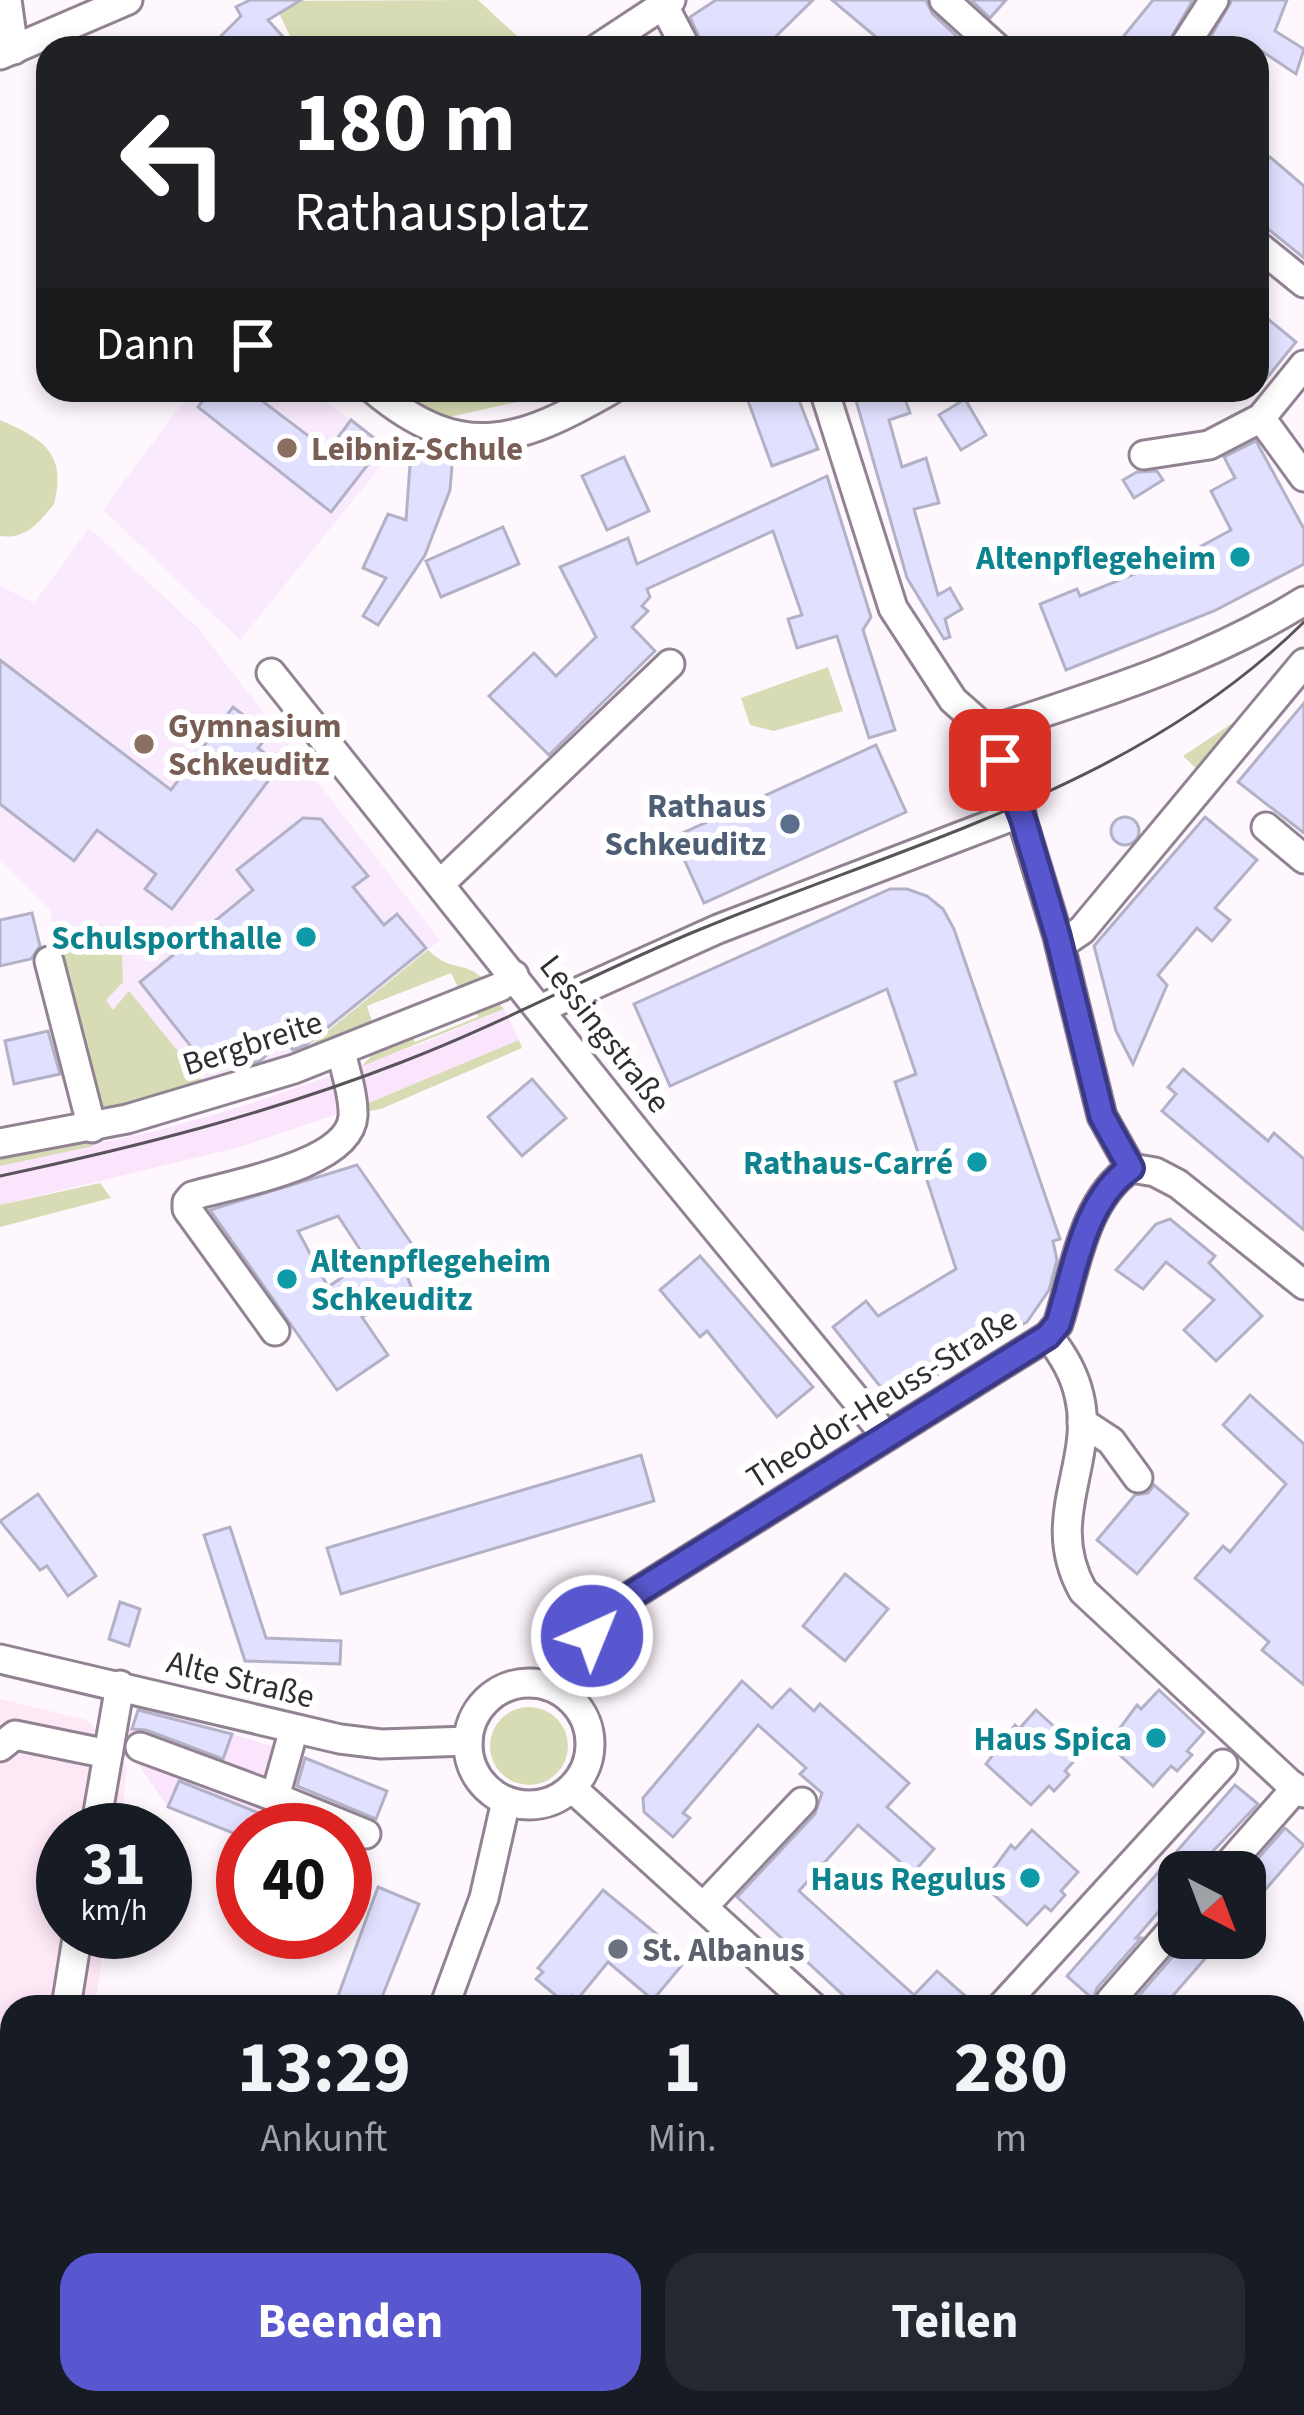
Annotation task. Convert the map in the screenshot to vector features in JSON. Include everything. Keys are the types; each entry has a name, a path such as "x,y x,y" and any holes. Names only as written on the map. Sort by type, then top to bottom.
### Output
{"street":[{"path":"7,0 7,53 36,40"},
{"path":"46,36 128,0"},
{"path":"944,0 984,36"},
{"path":"1191,36 1214,0"},
{"path":"617,36 668,3 681,36"},
{"path":"1269,255 1304,283"},
{"path":"1144,454 1209,445 1261,418 1304,365"},
{"path":"389,402 443,432 489,441 549,426 590,402"},
{"path":"828,402 892,608 953,700 988,731 1021,813 1102,1116 1131,1168 1155,1172 1178,1184 1304,1285"},
{"path":"1261,418 1304,477"},
{"path":"988,731 1129,685 1251,634 1304,602"},
{"path":"1060,945 1082,930 1304,663"},
{"path":"440,884 670,664"},
{"name":"Lessingstraße","path":"271,673 886,1436"},
{"path":"540,1009 718,928 1021,813"},
{"path":"1266,827 1304,859"},
{"path":"50,961 92,1128"},
{"name":"Bergbreite","path":"0,1143 92,1128 294,1070 500,986 514,975"},
{"path":"275,1331 187,1209 187,1202 192,1196 310,1161 341,1142 353,1117 341,1051"},
{"name":"Theodor-Heuss-Straße","path":"558,1690 608,1610 1048,1336 1058,1324 1097,1201 1111,1181 1131,1168"},
{"path":"1048,1336 1075,1382 1082,1422 1065,1543 1070,1568 1083,1591 1300,1790 1242,1851"},
{"path":"1082,1422 1111,1441 1138,1478"},
{"name":"Alte Straße","path":"0,1658 294,1729 381,1744 468,1741"},
{"path":"518,1684 558,1690 573,1702 590,1735 590,1754 572,1788 541,1804 506,1801 477,1777 468,1741 472,1721 499,1691 518,1684"},
{"path":"100,1803 120,1685"},
{"path":"275,1797 294,1729"},
{"path":"0,1747 15,1735 108,1754"},
{"path":"140,1747 290,1803"},
{"path":"1012,1995 1223,1764"},
{"path":"572,1788 800,1995"},
{"path":"448,1995 484,1898 506,1801"},
{"path":"704,1907 802,1802"},
{"path":"1116,1995 1158,1946"},
{"path":"68,1995 74,1959"}],"shaded area":[{"path":"183,402 327,402 389,450 389,456 240,640 103,510"},
{"name":"Gymnasium Schkeuditz","path":"89,528 198,628 440,940 297,1056 101,1116 50,910 0,860 0,586 34,603"},
{"path":"504,1009 519,1040 364,1105 240,1147 0,1205 0,1166 250,1104"},
{"path":"0,1699 87,1720 127,1766 124,1803 36,1803 36,1959 102,1959 97,1995 0,1995"},
{"path":"140,1704 305,1757 387,1791 372,1829 372,1803 216,1803 216,1822 192,1814 192,1803 165,1803 124,1744"}],"green space":[{"path":"478,0 517,36 290,36 273,1"},
{"path":"416,402 517,402 436,420"},
{"path":"0,420 39,441 57,472 54,504 31,529 9,537 0,536"},
{"path":"828,667 843,711 774,731 750,725 741,698"},
{"path":"1231,724 1236,730 1200,772 1183,756"},
{"path":"121,924 123,982 106,1000 113,1010 129,991 203,1082 99,1116 59,952"},
{"path":"428,950 485,981 460,991 451,973 367,1006 373,1025 298,1055"},
{"path":"496,1000 504,1009 362,1066 380,1046 411,1034 415,1042 478,1017 476,1008"},
{"path":"519,1040 522,1048 381,1109 364,1112 364,1105"},
{"path":"90,1141 93,1146 0,1166 0,1154"},
{"path":"100,1183 111,1198 0,1227 0,1205"},
{"path":"529,1707 557,1718 568,1746 557,1774 529,1785 501,1774 490,1746 501,1718"}],"building":[{"path":"250,0 301,0 268,20 282,36 221,36 241,16 236,7"},
{"path":"716,0 813,0 776,36 699,36 690,17"},
{"path":"832,0 926,0 932,13 956,36 875,36"},
{"path":"971,0 1006,0 990,18"},
{"path":"1153,0 1193,0 1172,36 1124,36"},
{"path":"1232,0 1287,0 1275,31 1304,49 1296,74 1269,56 1269,36 1211,36"},
{"path":"1269,158 1304,186 1304,258 1269,230"},
{"path":"1269,320 1296,342 1269,375"},
{"name":"Leibniz-Schule","path":"202,402 264,402 328,451 351,420 383,445 331,512 198,407"},
{"path":"748,402 800,402 818,449 772,466"},
{"path":"856,402 906,402 910,413 889,420 902,467 926,458 939,503 914,509 938,595 950,588 962,609 945,619 950,637 944,639 907,578"},
{"path":"967,402 986,435 961,450 939,415"},
{"name":"Altenpflegeheim","path":"1256,441 1304,529 1304,564 1214,611 1066,670 1040,604 1077,589 1080,596 1231,530 1211,491 1235,478 1224,457"},
{"path":"411,451 453,454 450,490 425,555 378,625 363,616 386,578 363,568 388,514 406,520"},
{"path":"624,457 649,511 607,530 582,476"},
{"path":"1157,471 1163,480 1134,498 1123,480 1137,472"},
{"path":"827,476 871,617 863,630 895,730 869,738 837,636 797,648 788,619 802,615 773,531 647,589 650,597 642,606 648,611 632,627 655,651 549,755 489,696 534,653 556,676 596,637 560,567 628,538 637,564"},
{"path":"503,527 519,564 441,597 426,561"},
{"path":"0,660 171,790 233,707 269,734 258,748 280,765 172,909 145,889 156,874 97,830 74,861 0,804"},
{"path":"1304,703 1304,833 1238,782"},
{"name":"Rathaus Schkeuditz","path":"876,745 906,812 704,903 674,837"},
{"path":"1125,817 1135,821 1139,831 1135,841 1125,845 1115,841 1111,831 1115,821"},
{"path":"1205,817 1257,860 1215,908 1230,920 1212,941 1197,928 1158,975 1167,985 1133,1064 1116,1031 1094,946"},
{"name":"Schulsporthalle","path":"303,818 321,819 368,876 353,887 384,925 397,914 426,948 306,1045 293,1050 285,1039 260,1061 248,1064 235,1047 208,1068 140,982 253,890 237,870"},
{"name":"Rathaus-Carré","path":"890,889 927,896 943,909 954,929 1060,1239 1053,1241 1057,1260 1049,1290 1027,1322 901,1396 887,1395 833,1327 866,1301 878,1316 956,1269 895,1082 916,1074 887,989 670,1086 634,1004"},
{"path":"32,913 40,946 31,959 0,966 0,920"},
{"path":"48,1031 60,1074 14,1084 5,1041"},
{"path":"1183,1069 1268,1141 1274,1133 1304,1159 1304,1230 1162,1111 1176,1094 1168,1087"},
{"path":"532,1079 566,1118 522,1156 488,1117"},
{"name":"Altenpflegeheim Schkeuditz","path":"357,1165 427,1266 406,1273 412,1289 362,1317 388,1355 337,1390 210,1210","holes":["338,1216 367,1260 328,1287 298,1231"]},
{"path":"1170,1219 1215,1256 1209,1263 1262,1316 1216,1361 1184,1330 1214,1300 1166,1262 1143,1289 1116,1270 1156,1224"},
{"path":"700,1256 813,1387 777,1417 707,1331 700,1337 660,1290"},
{"path":"1250,1395 1304,1444 1304,1685 1262,1650 1269,1642 1195,1578 1223,1546 1230,1552 1286,1484 1223,1425"},
{"path":"641,1455 654,1501 341,1594 327,1548"},
{"path":"1154,1485 1188,1514 1137,1574 1097,1540 1135,1495 1148,1493"},
{"path":"38,1494 96,1576 68,1596 47,1566 40,1570 0,1521"},
{"path":"230,1527 266,1638 341,1641 340,1664 245,1661 204,1535"},
{"path":"845,1574 888,1609 845,1661 803,1626"},
{"path":"120,1602 140,1609 129,1646 109,1639"},
{"path":"742,1681 772,1708 790,1689 814,1711 820,1704 909,1783 887,1807 934,1849 913,1873 858,1825 799,1891 914,1995 843,1995 737,1897 815,1814 822,1793 800,1774 806,1768 758,1725 683,1813 690,1818 673,1837 644,1812 643,1798"},
{"name":"Haus Spica","path":"1159,1690 1204,1732 1177,1771 1171,1766 1153,1786 1108,1744 1137,1705 1141,1709"},
{"path":"138,1710 232,1734 223,1759 132,1729"},
{"path":"1036,1710 1082,1752 1054,1791 1049,1786 1031,1805 986,1764 1015,1725 1019,1729"},
{"path":"305,1758 387,1791 376,1819 372,1803 338,1803 297,1786"},
{"path":"179,1781 234,1803 216,1803 216,1826 192,1817 192,1803 170,1803"},
{"path":"1235,1785 1258,1804 1213,1851 1177,1851"},
{"path":"1285,1828 1304,1845 1266,1889 1265,1851"},
{"name":"Haus Regulus","path":"1032,1830 1078,1872 1051,1911 1045,1906 1027,1925 982,1884 1011,1845 1015,1849"},
{"path":"1158,1873 1158,1912 1094,1995 1067,1976"},
{"path":"378,1887 419,1904 383,1995 338,1995 352,1959 372,1959 372,1903"},
{"name":"St. Albanus","path":"603,1890 687,1959 657,1995 647,1995 608,1962 581,1995 555,1995 536,1979 543,1972 538,1968"},
{"path":"1171,1959 1205,1959 1173,1995 1139,1995"},
{"path":"937,1971 964,1995 914,1995"}],"tram line":[{"path":"0,1176 203,1127 353,1080 478,1031 701,929 1019,805 1169,727 1239,679 1304,622"}],"place":[{"name":"Leibniz-Schule","path":"287,448"},
{"name":"Altenpflegeheim","path":"1240,557"},
{"name":"Gymnasium Schkeuditz","path":"144,744"},
{"name":"Rathaus Schkeuditz","path":"790,824"},
{"name":"Schulsporthalle","path":"306,937"},
{"name":"Rathaus-Carré","path":"977,1162"},
{"name":"Altenpflegeheim Schkeuditz","path":"287,1279"},
{"name":"Haus Spica","path":"1156,1738"},
{"name":"Haus Regulus","path":"1030,1878"},
{"name":"St. Albanus","path":"618,1949"}],"route":[{"path":"592,1636 608,1610 1048,1336 1058,1324 1097,1201 1111,1181 1131,1168 1102,1116 1058,937 1000,760"}]}
